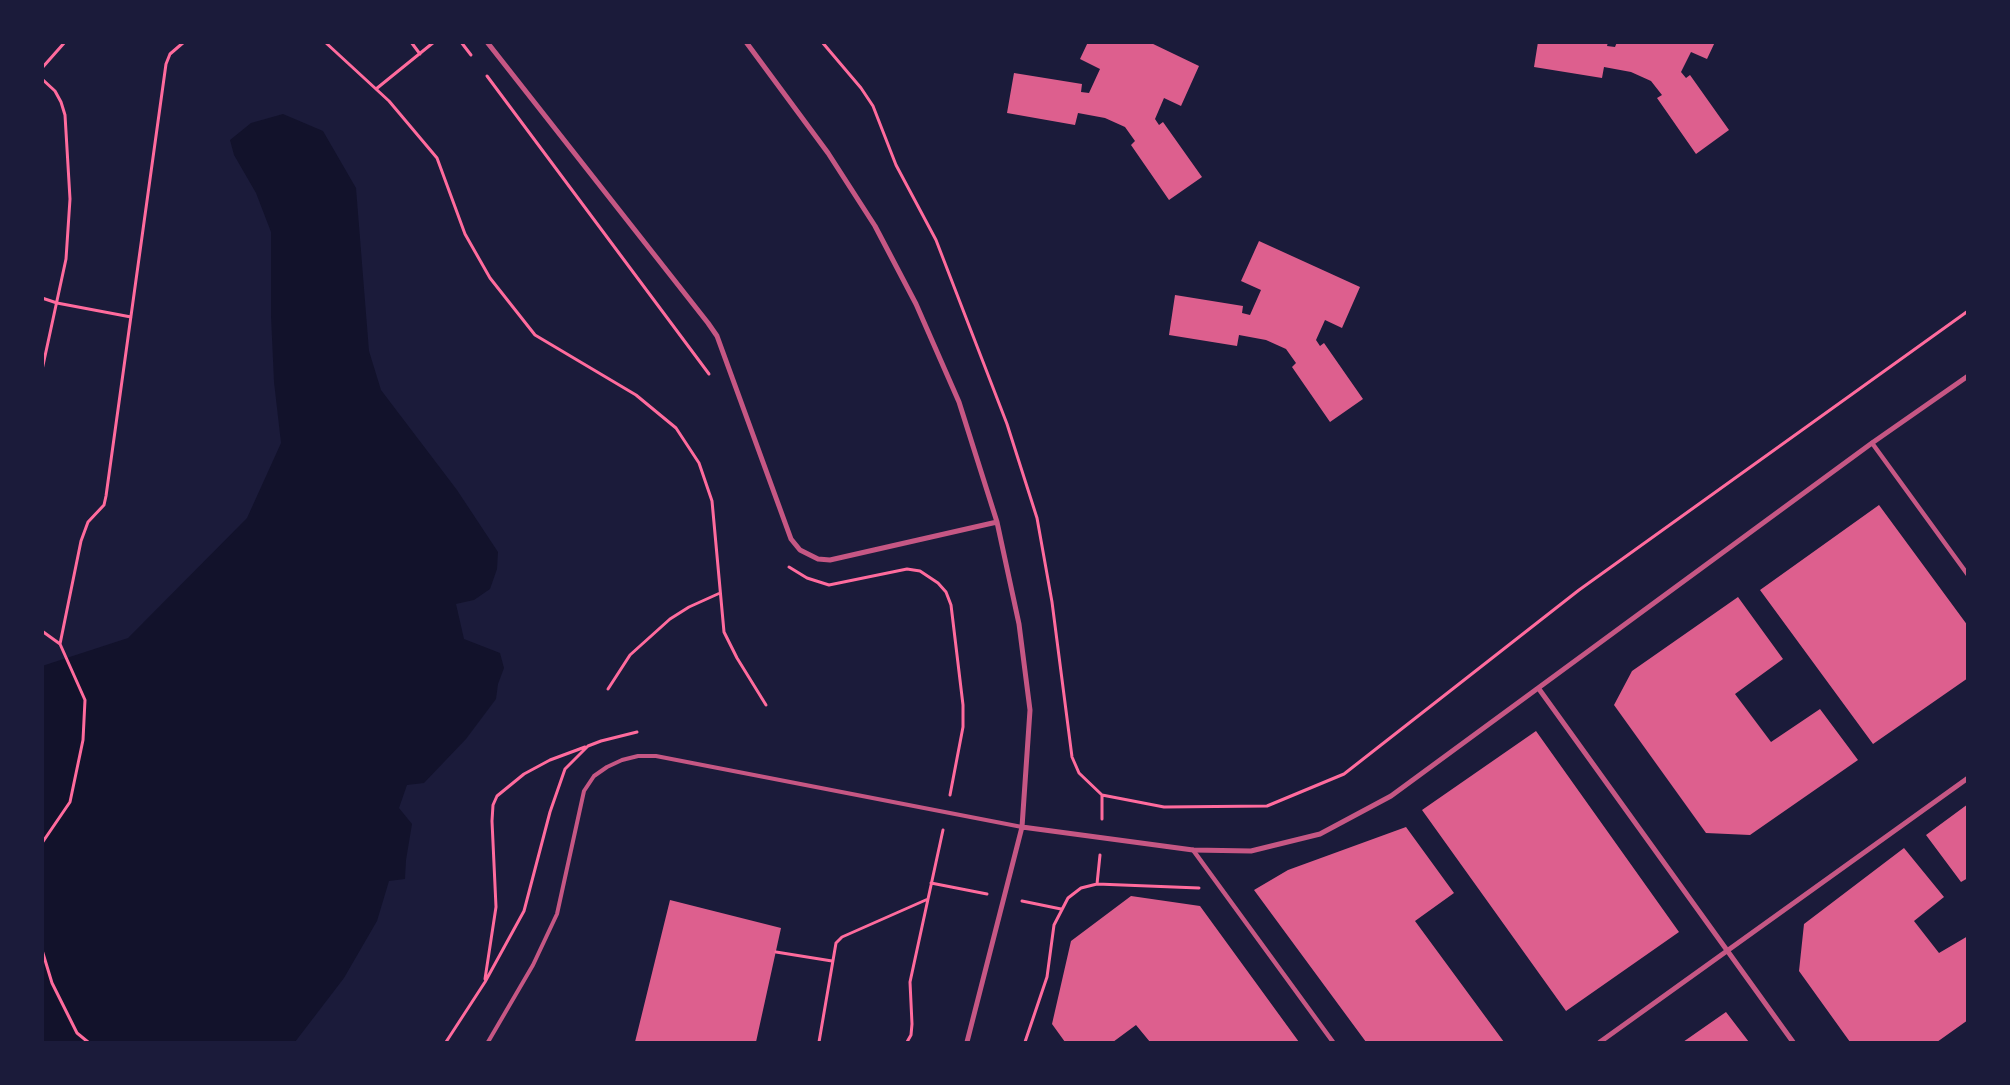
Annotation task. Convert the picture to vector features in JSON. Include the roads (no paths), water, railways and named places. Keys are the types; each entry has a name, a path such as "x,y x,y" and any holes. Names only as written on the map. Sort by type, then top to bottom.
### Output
{"street":[{"path":"487,42 717,336 791,539 800,550 818,559 830,560 997,522"},
{"path":"746,42 828,153 875,226 916,304 959,402 997,522 1019,624 1030,710 1022,827 967,1042"},
{"path":"1022,827 1193,850 1251,850 1320,834 1391,796 1872,443 1968,376"},
{"path":"1872,443 1968,576"},
{"path":"1539,688 1726,952 1793,1042"},
{"path":"1600,1042 1968,778"},
{"path":"1193,850 1333,1042"}],"lane":[{"path":"488,1042 533,965 557,914 584,791 594,776 622,760 638,756 656,756 1022,827"}]}
